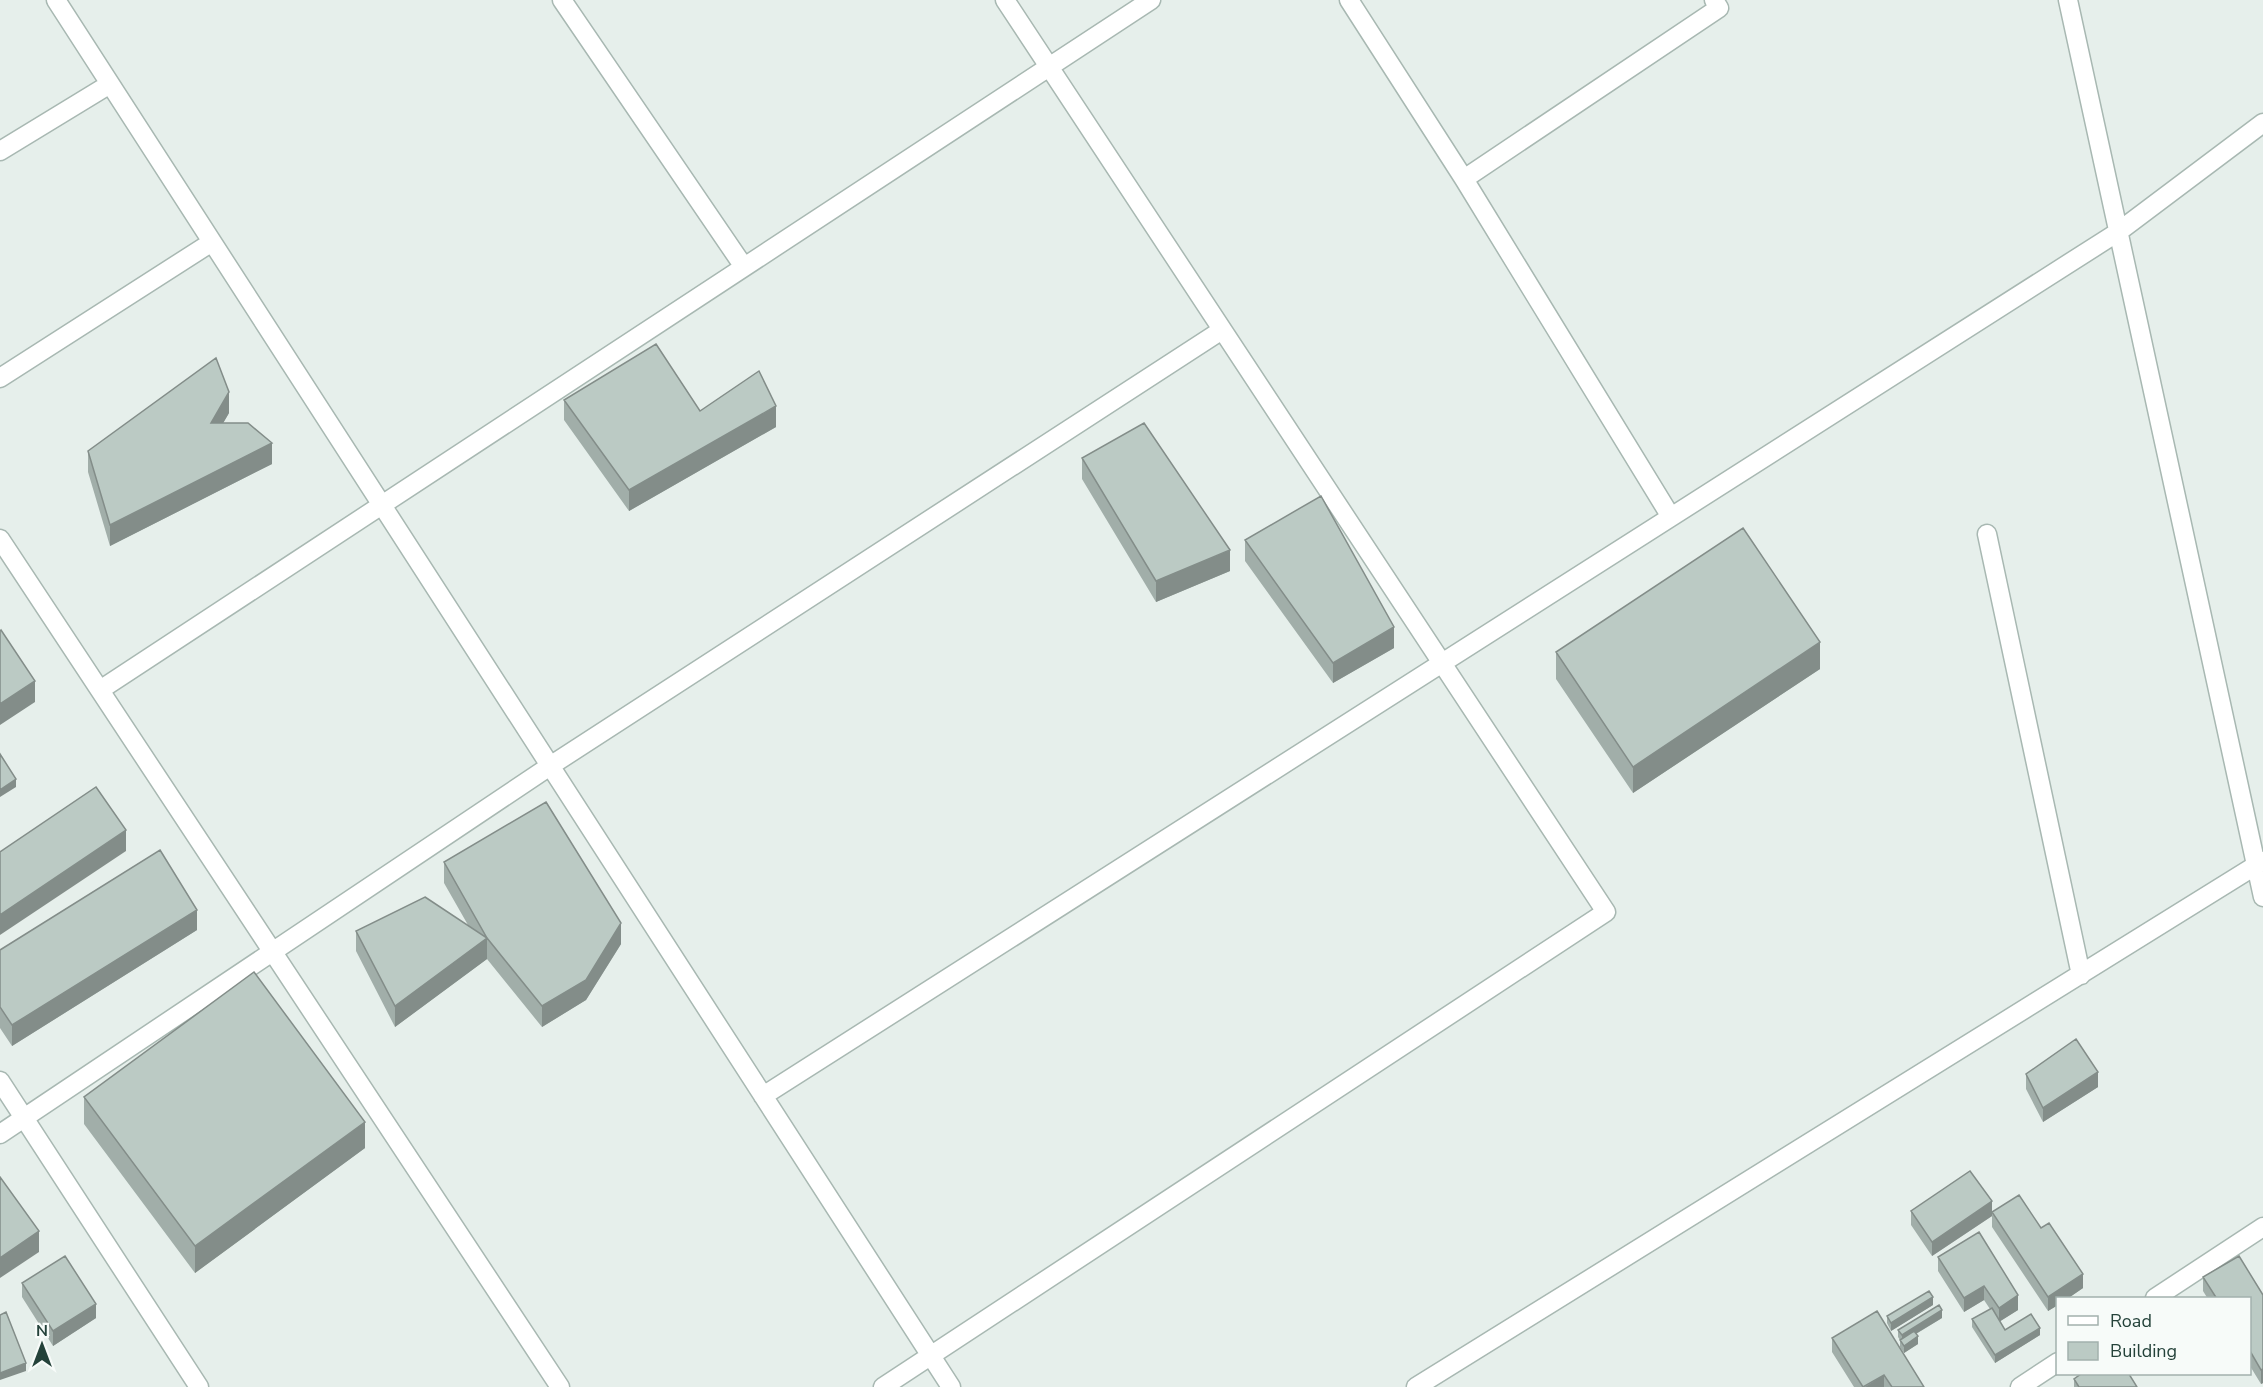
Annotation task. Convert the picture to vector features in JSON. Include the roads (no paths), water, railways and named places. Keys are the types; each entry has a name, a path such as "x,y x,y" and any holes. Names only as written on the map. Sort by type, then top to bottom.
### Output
{"street":[{"path":"56,0 951,1387"},
{"path":"562,0 744,267"},
{"path":"883,1387 1606,912 1005,0"},
{"path":"99,690 1151,0"},
{"path":"1349,0 1464,178 1671,517"},
{"path":"2068,0 2259,864 2263,897"},
{"path":"1464,178 1721,3"},
{"path":"0,151 110,84"},
{"path":"763,1096 2118,232 2263,123"},
{"path":"0,378 212,242"},
{"path":"0,1134 550,766 1222,330"},
{"path":"1987,534 2081,975"},
{"path":"0,539 560,1387"},
{"path":"1416,1387 2259,864"},
{"path":"0,1081 199,1387"},
{"path":"2158,1297 2263,1227"},
{"path":"2020,1387 2056,1363"}]}
